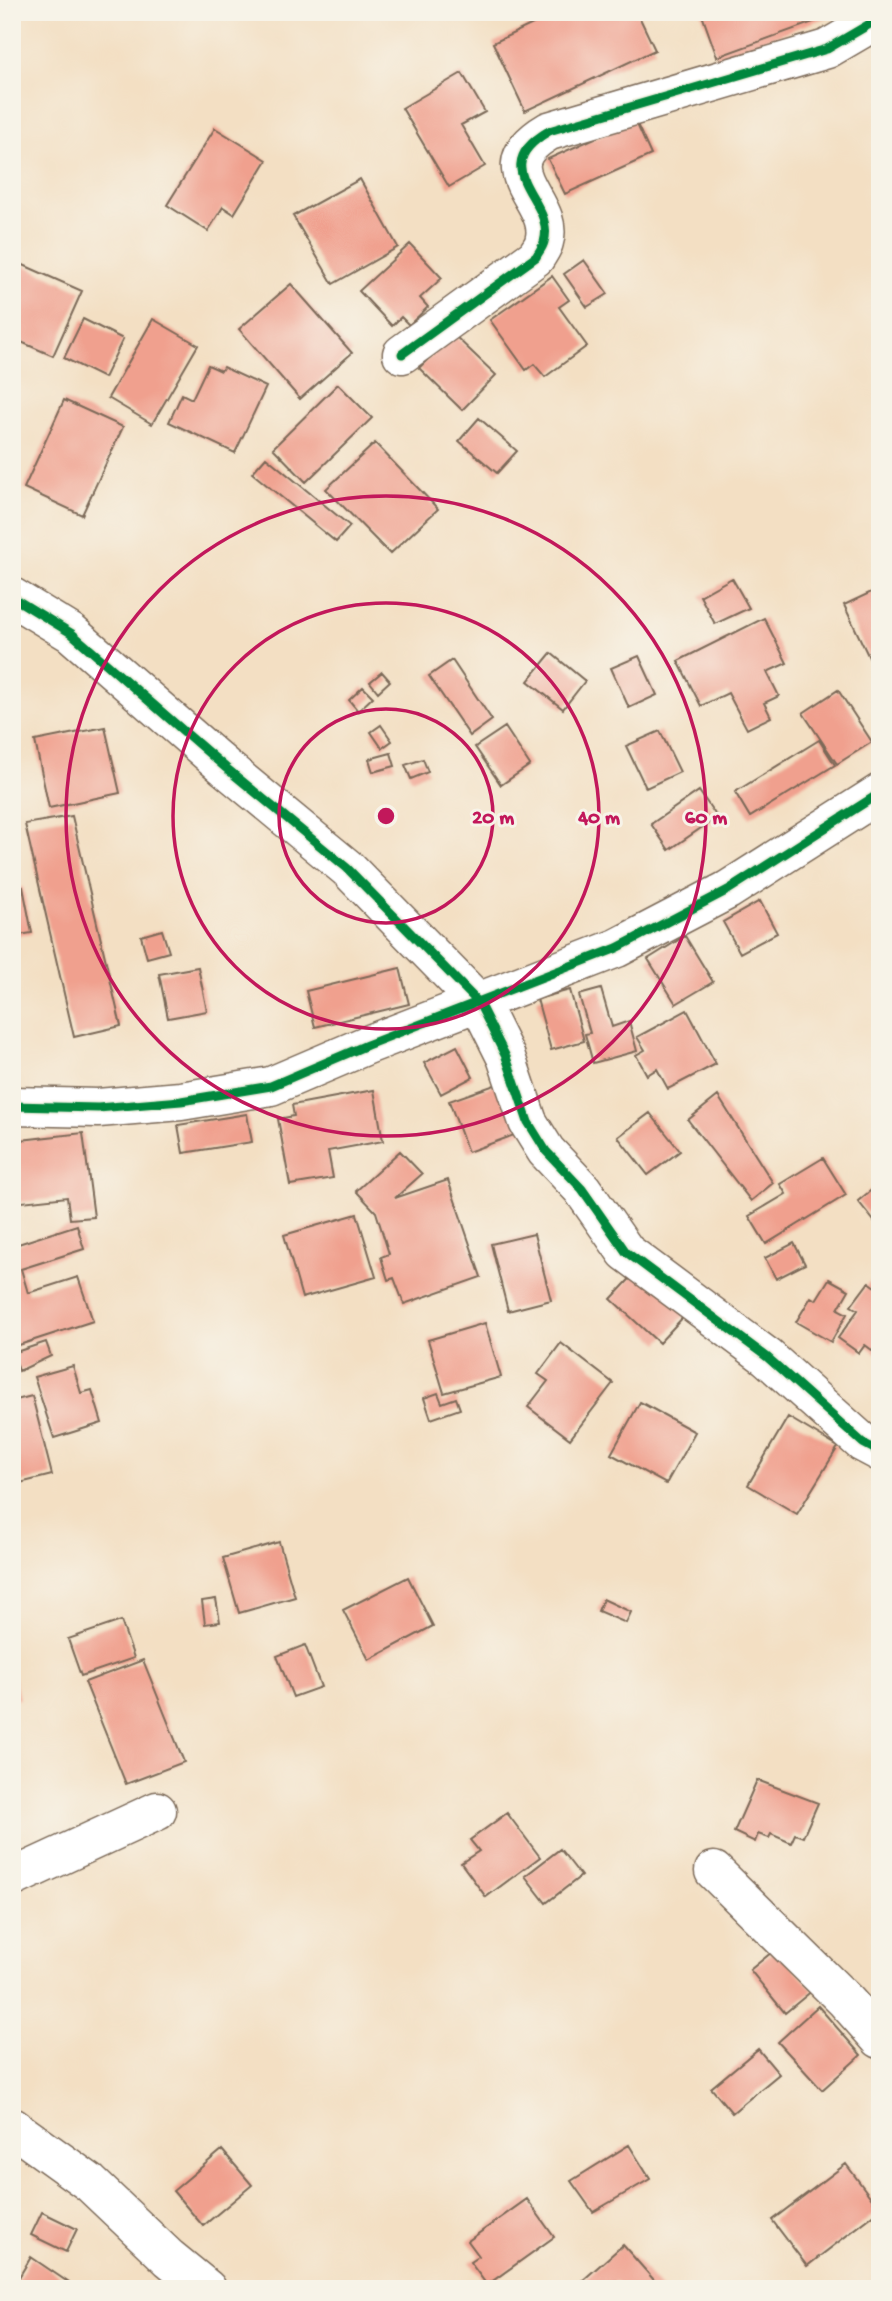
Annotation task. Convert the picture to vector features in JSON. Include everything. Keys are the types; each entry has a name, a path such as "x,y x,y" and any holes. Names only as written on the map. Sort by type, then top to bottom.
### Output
{"street":[{"path":"402,354 536,257 544,242 545,228 523,175 521,157 530,142 549,131 827,49 880,18"},
{"path":"12,597 71,633 226,768 348,868 479,1003 506,1057 534,1132 546,1152 582,1189 626,1252 767,1357 863,1443 880,1452"},
{"path":"12,1107 98,1108 180,1101 271,1086 367,1045 617,948 728,890 880,793"},
{"path":"12,1878 157,1811"},
{"path":"714,1871 846,2001 880,2039"},
{"path":"12,2127 90,2183 141,2233 208,2289"}],"building":[{"path":"558,12 637,12 655,50 525,111 493,43"},
{"path":"701,12 838,12 838,13 717,57"},
{"path":"462,73 485,112 461,125 485,166 449,187 402,108"},
{"path":"635,120 651,155 565,194 548,159"},
{"path":"215,128 267,160 234,214 223,207 208,231 167,205"},
{"path":"360,179 398,247 333,284 293,216"},
{"path":"410,244 442,278 420,298 428,307 409,325 401,317 392,326 359,291"},
{"path":"12,260 82,291 53,356 12,338"},
{"path":"584,260 608,294 587,307 564,274"},
{"path":"552,276 569,300 559,307 587,346 545,377 534,364 526,370 490,320"},
{"path":"291,284 352,353 300,399 239,329"},
{"path":"83,319 123,339 104,378 64,358"},
{"path":"153,319 198,345 152,424 108,398"},
{"path":"453,334 496,375 462,410 419,368"},
{"path":"208,365 221,371 223,367 266,387 235,453 169,422 182,394 192,399"},
{"path":"338,384 372,418 306,482 273,448"},
{"path":"64,400 123,427 82,515 24,488"},
{"path":"479,418 517,451 497,473 459,441"},
{"path":"375,443 438,509 390,554 326,489"},
{"path":"266,457 350,526 336,542 252,473"},
{"path":"732,578 749,608 715,624 700,596"},
{"path":"880,588 880,666 874,668 844,605"},
{"path":"764,618 787,663 767,672 779,696 764,703 771,717 747,729 728,693 701,706 678,661"},
{"path":"551,653 585,681 563,709 528,681"},
{"path":"639,656 657,695 629,708 611,668"},
{"path":"452,660 492,720 470,736 429,676"},
{"path":"382,672 390,681 378,692 370,682"},
{"path":"363,687 373,697 358,711 349,700"},
{"path":"838,690 872,742 837,764 803,713"},
{"path":"381,725 392,741 382,748 371,732"},
{"path":"105,727 120,793 49,808 35,741"},
{"path":"505,727 530,765 501,785 475,747"},
{"path":"660,731 680,772 646,788 626,746"},
{"path":"819,740 835,765 750,817 735,792"},
{"path":"391,753 395,766 373,772 369,759"},
{"path":"423,759 428,772 411,779 405,765"},
{"path":"699,791 717,817 669,850 651,824"},
{"path":"72,816 121,1026 74,1037 25,824"},
{"path":"23,887 32,933 12,936 12,889"},
{"path":"760,901 777,933 740,953 723,922"},
{"path":"162,930 169,952 147,958 141,936"},
{"path":"685,936 713,982 676,1004 648,959"},
{"path":"198,967 207,1011 168,1018 159,974"},
{"path":"400,968 409,1004 315,1027 306,991"},
{"path":"601,989 612,1027 629,1021 637,1051 593,1063 585,1034 590,1033 579,995"},
{"path":"570,990 584,1041 551,1050 537,999"},
{"path":"687,1010 716,1064 668,1089 657,1069 647,1075 636,1055 645,1050 637,1037"},
{"path":"457,1046 473,1077 441,1094 424,1063"},
{"path":"506,1081 525,1131 468,1152 449,1101"},
{"path":"374,1090 383,1141 328,1151 333,1178 290,1185 278,1119 294,1116 292,1105"},
{"path":"718,1096 773,1183 751,1201 688,1120"},
{"path":"650,1113 680,1151 648,1175 618,1137"},
{"path":"247,1114 252,1142 183,1153 178,1125"},
{"path":"83,1133 94,1217 70,1219 67,1197 13,1203 12,1141"},
{"path":"400,1151 422,1174 395,1198 448,1180 481,1277 404,1304 394,1278 388,1280 381,1257 389,1254 376,1212 356,1191"},
{"path":"823,1158 846,1195 766,1244 749,1216 786,1194 780,1184"},
{"path":"880,1183 880,1224 878,1226 858,1201"},
{"path":"357,1214 376,1277 302,1298 284,1235"},
{"path":"77,1225 84,1249 21,1269 28,1293 78,1277 93,1321 16,1346 12,1336 12,1246"},
{"path":"534,1234 551,1300 508,1311 491,1244"},
{"path":"794,1243 805,1264 776,1279 765,1258"},
{"path":"639,1269 687,1313 659,1343 611,1299"},
{"path":"829,1279 849,1290 838,1309 847,1314 831,1342 796,1322 811,1297 816,1300"},
{"path":"869,1282 880,1290 880,1356 865,1345 859,1353 838,1338 858,1310 851,1306"},
{"path":"485,1323 501,1377 444,1393 428,1340"},
{"path":"46,1342 51,1356 19,1371 13,1353"},
{"path":"561,1343 613,1383 570,1439 528,1407 548,1381 538,1374"},
{"path":"73,1366 81,1393 92,1390 102,1423 54,1438 34,1377"},
{"path":"438,1393 442,1403 456,1398 460,1409 431,1419 424,1398"},
{"path":"32,1396 52,1475 12,1485 12,1401"},
{"path":"640,1402 695,1432 666,1484 611,1454"},
{"path":"788,1417 838,1447 797,1514 748,1485"},
{"path":"279,1542 295,1597 239,1613 223,1558"},
{"path":"408,1577 433,1626 369,1660 343,1610"},
{"path":"216,1599 220,1622 205,1624 202,1601"},
{"path":"603,1599 631,1612 626,1623 598,1611"},
{"path":"121,1621 134,1658 81,1676 68,1639"},
{"path":"305,1645 321,1687 293,1697 277,1656"},
{"path":"143,1660 184,1762 126,1784 85,1682"},
{"path":"12,1668 19,1699 12,1700"},
{"path":"757,1780 818,1803 803,1837 795,1834 791,1843 771,1834 769,1838 758,1834 755,1842 734,1832"},
{"path":"507,1813 540,1857 486,1897 461,1863 479,1851 470,1840"},
{"path":"560,1849 581,1876 546,1903 525,1876"},
{"path":"777,1948 813,1990 785,2013 750,1970"},
{"path":"818,2006 861,2055 822,2090 778,2042"},
{"path":"758,2049 779,2074 732,2113 711,2088"},
{"path":"629,2145 650,2179 593,2212 571,2181"},
{"path":"222,2150 252,2185 203,2226 173,2191"},
{"path":"846,2164 880,2210 807,2266 772,2220"},
{"path":"527,2199 554,2237 487,2285 470,2262 479,2256 468,2241"},
{"path":"42,2212 77,2229 66,2252 31,2235"},
{"path":"623,2245 662,2289 623,2289 616,2281 608,2289 573,2289"},
{"path":"31,2257 78,2289 12,2289"}],"cycle path":[{"path":"402,354 536,257 543,244 545,227 541,212 521,172 522,159 530,145 549,131 827,49 880,18"},
{"path":"12,597 71,633 226,768 347,868 479,1003 506,1057 528,1122 546,1151 582,1189 626,1252 767,1357 863,1443 880,1452"},
{"path":"12,1106 98,1108 181,1101 271,1086 367,1045 617,948 728,890 880,793"}]}
